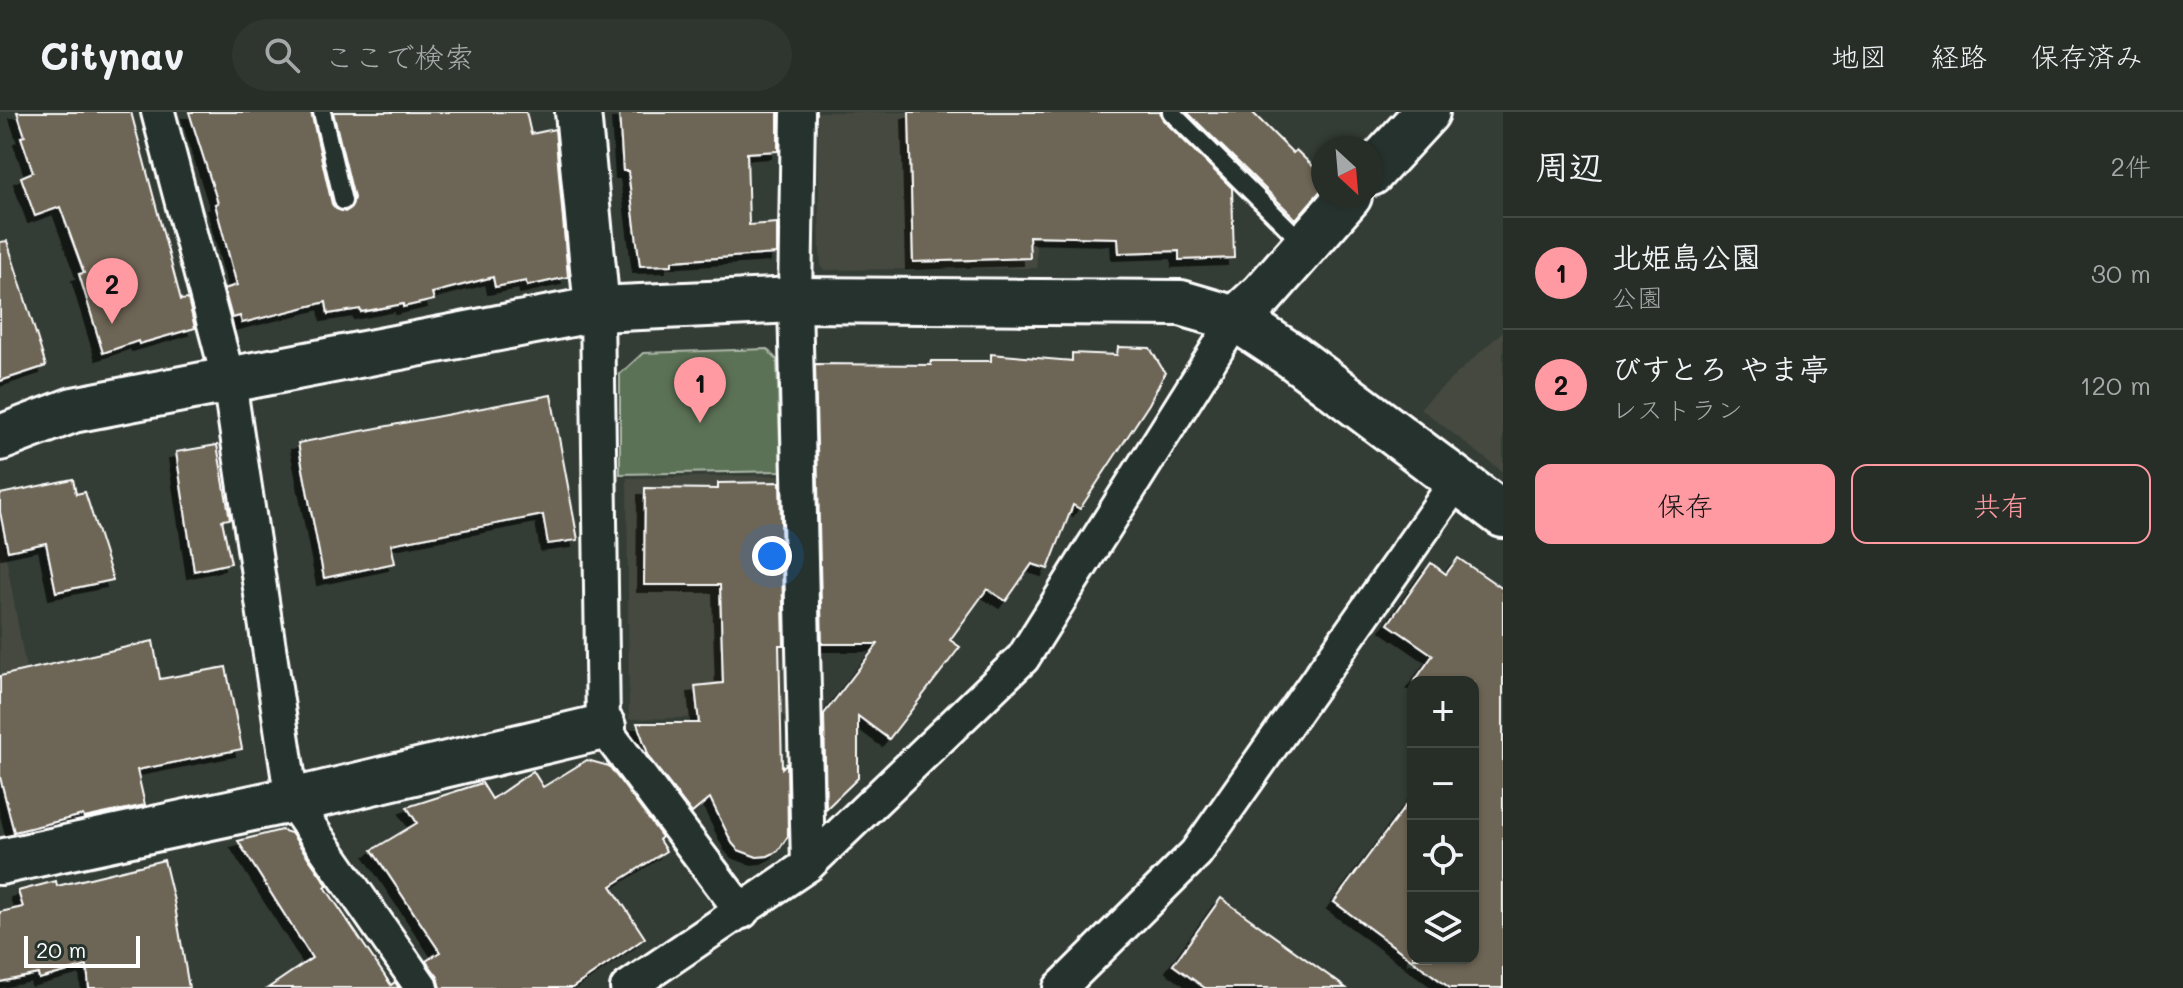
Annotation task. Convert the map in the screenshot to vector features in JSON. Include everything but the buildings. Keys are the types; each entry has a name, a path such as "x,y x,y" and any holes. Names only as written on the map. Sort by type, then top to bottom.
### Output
{"street":[{"path":"158,112 229,381 292,801 422,988"},
{"path":"578,112 597,309 603,727 742,912"},
{"path":"798,112 795,300 808,865"},
{"path":"1383,160 1427,112"},
{"path":"627,988 808,865 1023,658 1236,319 1263,294 1338,208"},
{"path":"0,438 73,410 597,309 795,300 1181,303 1236,319 1292,356 1503,515"},
{"path":"1060,988 1196,853 1457,481"},
{"path":"0,862 292,801 603,727"}],"lane":[{"path":"322,112 343,201"},
{"path":"1171,112 1304,245"}],"shaded area":[{"path":"817,112 1030,112 1037,268 824,270 820,250"},
{"path":"1503,331 1503,472 1420,408"},
{"path":"785,475 787,716 629,719 627,478"},
{"path":"0,524 28,680 0,686"}],"green space":[{"path":"767,349 777,360 781,471 620,474 620,374 643,353"}],"place":[{"name":"びすとろ やま亭","path":"112,324"},
{"name":"北姫島公園","path":"700,423"}]}
